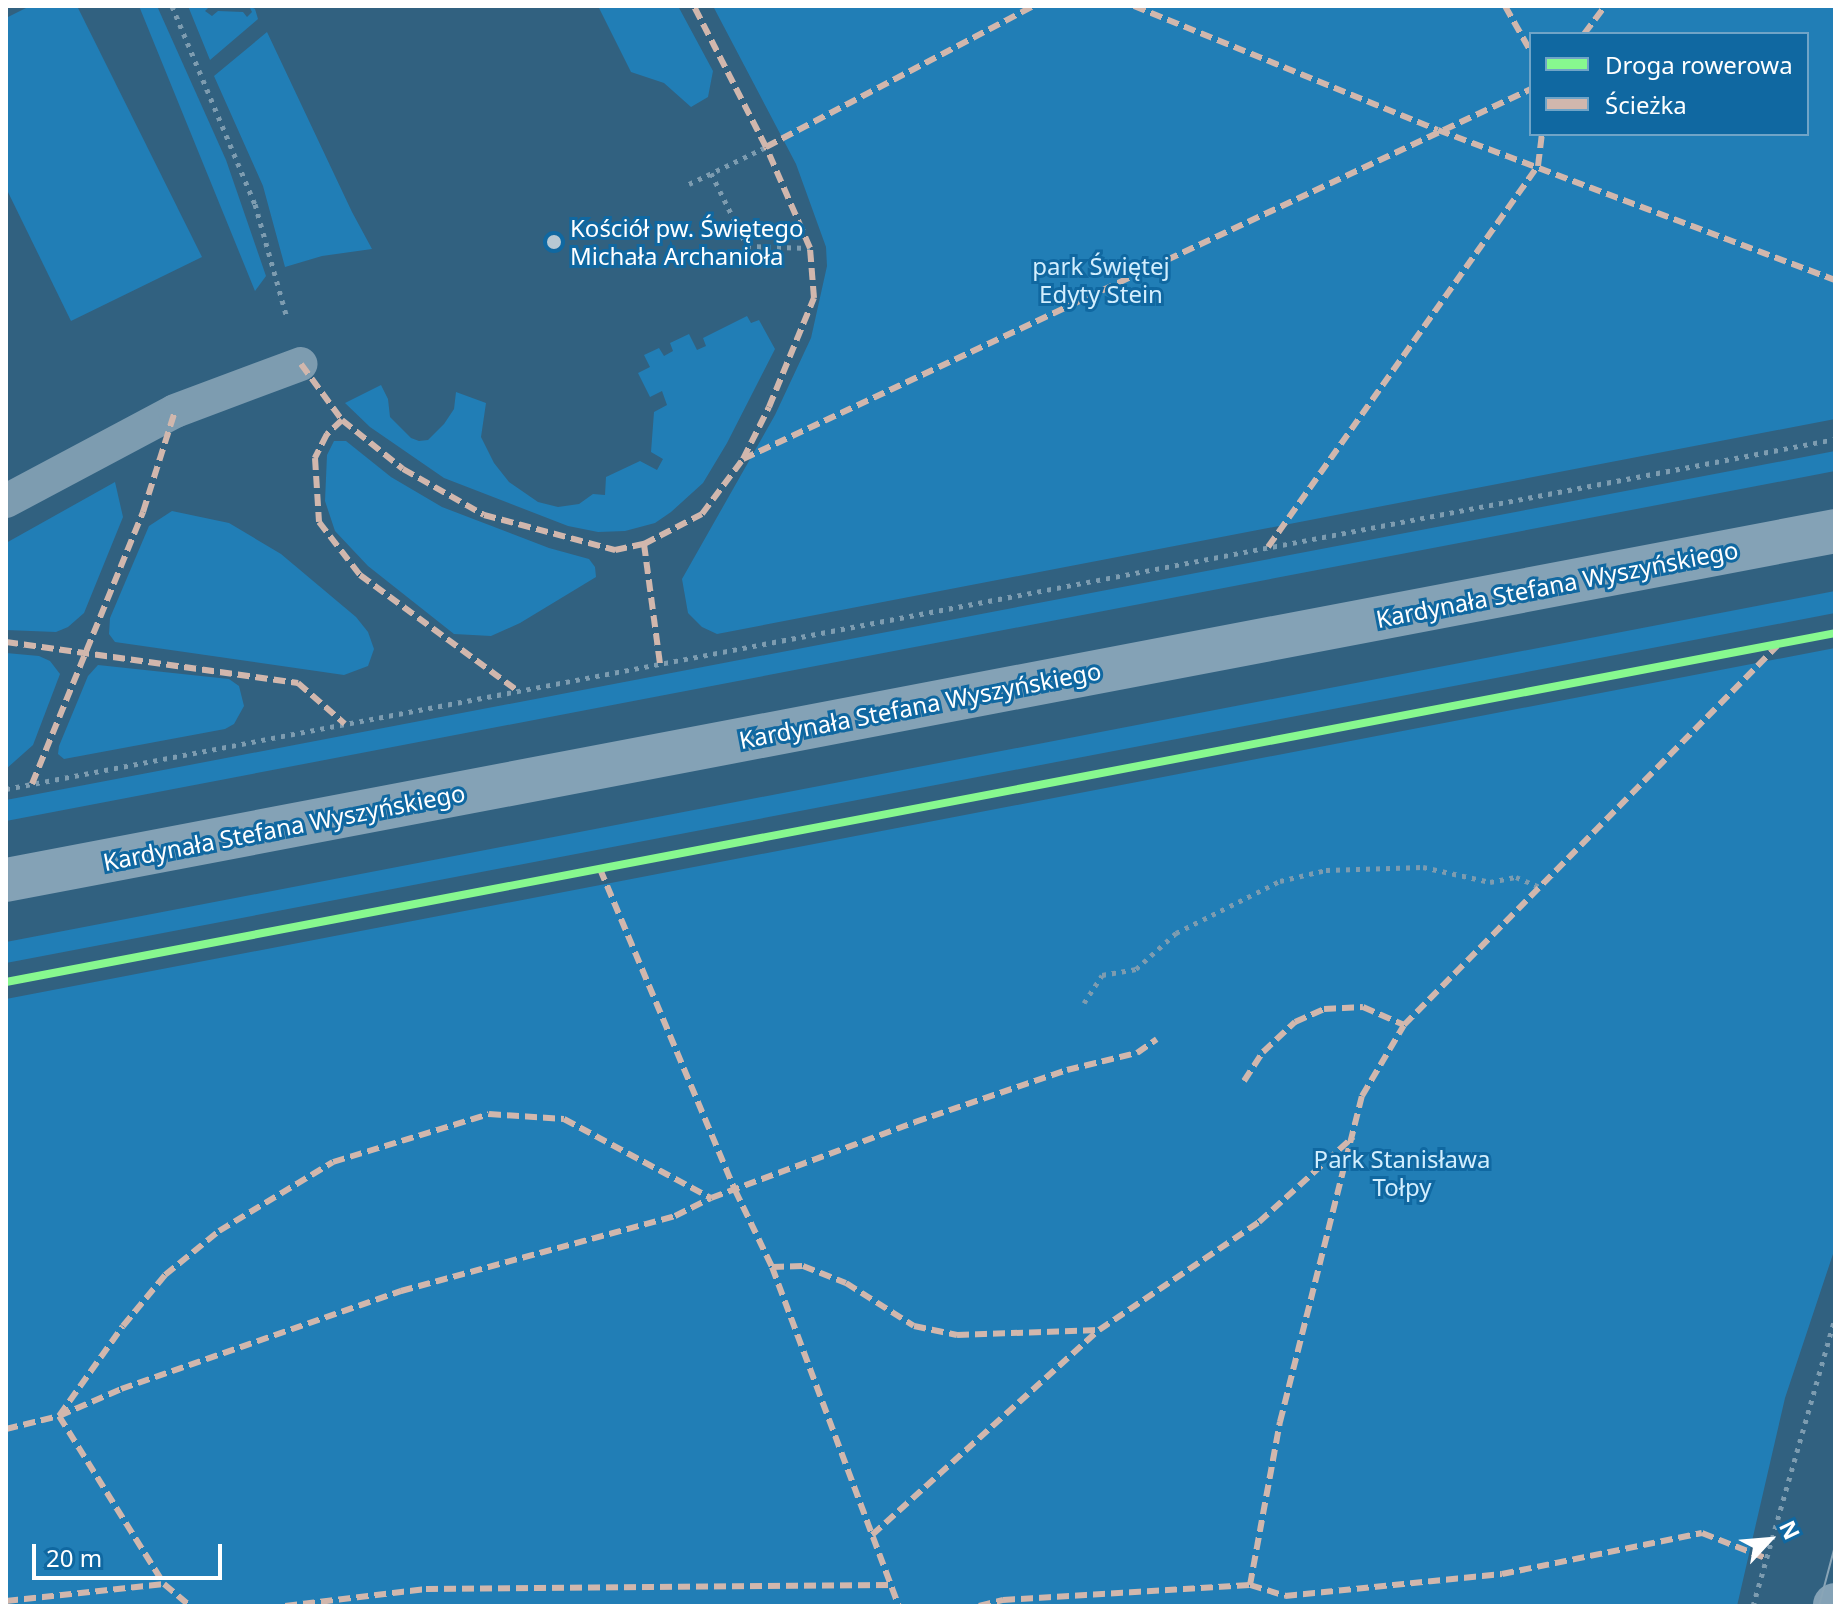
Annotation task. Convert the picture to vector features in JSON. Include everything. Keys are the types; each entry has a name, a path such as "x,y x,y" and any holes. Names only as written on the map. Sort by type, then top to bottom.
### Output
{"main road":[{"name":"Kardynała Stefana Wyszyńskiego","path":"6,880 1835,531"}],"lane":[{"path":"6,501 175,411 301,364"}],"path":[{"path":"172,6 255,204 301,364"},
{"path":"689,184 766,147"},
{"path":"711,173 747,246 810,248"},
{"path":"6,789 1835,439"},
{"path":"1084,1003 1102,975 1136,969 1176,933 1280,881 1326,870 1423,867 1490,882 1516,877 1540,887"},
{"path":"1753,1606 1835,1318"}],"green space":[{"path":"30,6 77,6 202,257 71,321 6,188 6,18"},
{"path":"139,6 157,6 226,160 266,276 255,291"},
{"path":"188,6 210,6 205,11 212,16 218,11 243,12 247,17 252,12 249,6 255,9 258,19 210,60"},
{"path":"598,6 678,6 713,71 708,97 691,107 664,83 631,72"},
{"name":"park Świętej Edyty Stein","path":"713,6 1835,6 1835,419 717,634 702,627 688,613 682,579 775,415 811,338 827,266 826,247 796,164"},
{"path":"267,32 372,249 322,256 285,267 263,186 214,76"},
{"path":"747,316 751,323 759,320 775,349 727,443 703,483 671,512 655,523 625,531 598,532 568,526 444,478 370,427 345,403 381,385 388,399 390,417 411,438 419,441 428,440 444,424 454,409 456,392 486,403 481,437 494,463 509,482 538,502 558,507 579,504 593,494 605,495 606,477 640,461 657,470 663,459 651,452 654,412 667,405 662,391 650,397 638,373 650,367 644,355 659,348 664,356 673,351 670,343 689,334 697,350 706,346 703,338"},
{"path":"334,441 346,441 391,477 442,507 549,548 589,559 595,567 596,577 520,623 491,636 454,634 368,566 335,531 325,501 327,455"},
{"path":"1835,451 1835,471 6,821 6,800"},
{"path":"115,482 123,517 84,613 68,627 56,632 6,630 6,543"},
{"path":"172,511 229,523 281,554 356,617 368,632 374,649 368,666 344,675 115,642 109,634 110,618 149,526"},
{"path":"1835,591 1835,613 6,963 6,942"},
{"name":"Park Stanisława Tołpy","path":"1835,648 1835,1248 1785,1398 1737,1606 6,1606 6,999"},
{"path":"6,653 39,656 50,661 60,674 33,745 6,769"},
{"path":"98,665 229,679 239,686 244,706 234,724 225,729 64,759 58,754 59,746 88,676"}],"tram line":[{"path":"1819,1606 1835,1546"}],"marked path":[{"path":"301,364 342,420 403,469 484,515 615,550 644,544 702,514 743,459 769,407 814,298 810,248 766,147 694,6"},
{"path":"766,147 1033,6"},
{"path":"1134,6 1438,130 1835,280"},
{"path":"1505,6 1529,48"},
{"path":"1586,32 1605,6"},
{"path":"743,459 1529,90"},
{"path":"1268,547 1538,166 1542,136"},
{"path":"32,784 143,512 175,411"},
{"path":"342,420 327,434 315,458 319,522 360,575 518,691"},
{"path":"644,544 660,664"},
{"path":"6,642 298,683 345,724"},
{"path":"1250,1585 1280,1422 1362,1096 1404,1025 1777,646"},
{"path":"600,869 735,1190 772,1267 899,1606"},
{"path":"1244,1081 1263,1052 1295,1022 1324,1009 1363,1007 1404,1025"},
{"path":"59,1416 123,1326 165,1275 219,1231 333,1162 489,1114 564,1119 711,1198 915,1122 1067,1070 1137,1053 1157,1039"},
{"path":"772,1267 803,1266 846,1283 914,1326 957,1335 1099,1330 1259,1222 1353,1137"},
{"path":"59,1416 121,1389 401,1291 675,1216 711,1198"},
{"path":"872,1535 1099,1330"},
{"path":"6,1429 59,1416 164,1584 190,1606"},
{"path":"979,1606 1003,1600 1250,1585 1285,1596 1502,1574 1702,1533 1765,1558"},
{"path":"6,1601 164,1584"},
{"path":"285,1606 426,1589 891,1585"}],"cycle path":[{"path":"6,982 1835,633"}],"place":[{"name":"Kościół pw. Świętego Michała Archanioła","path":"554,242"}]}
